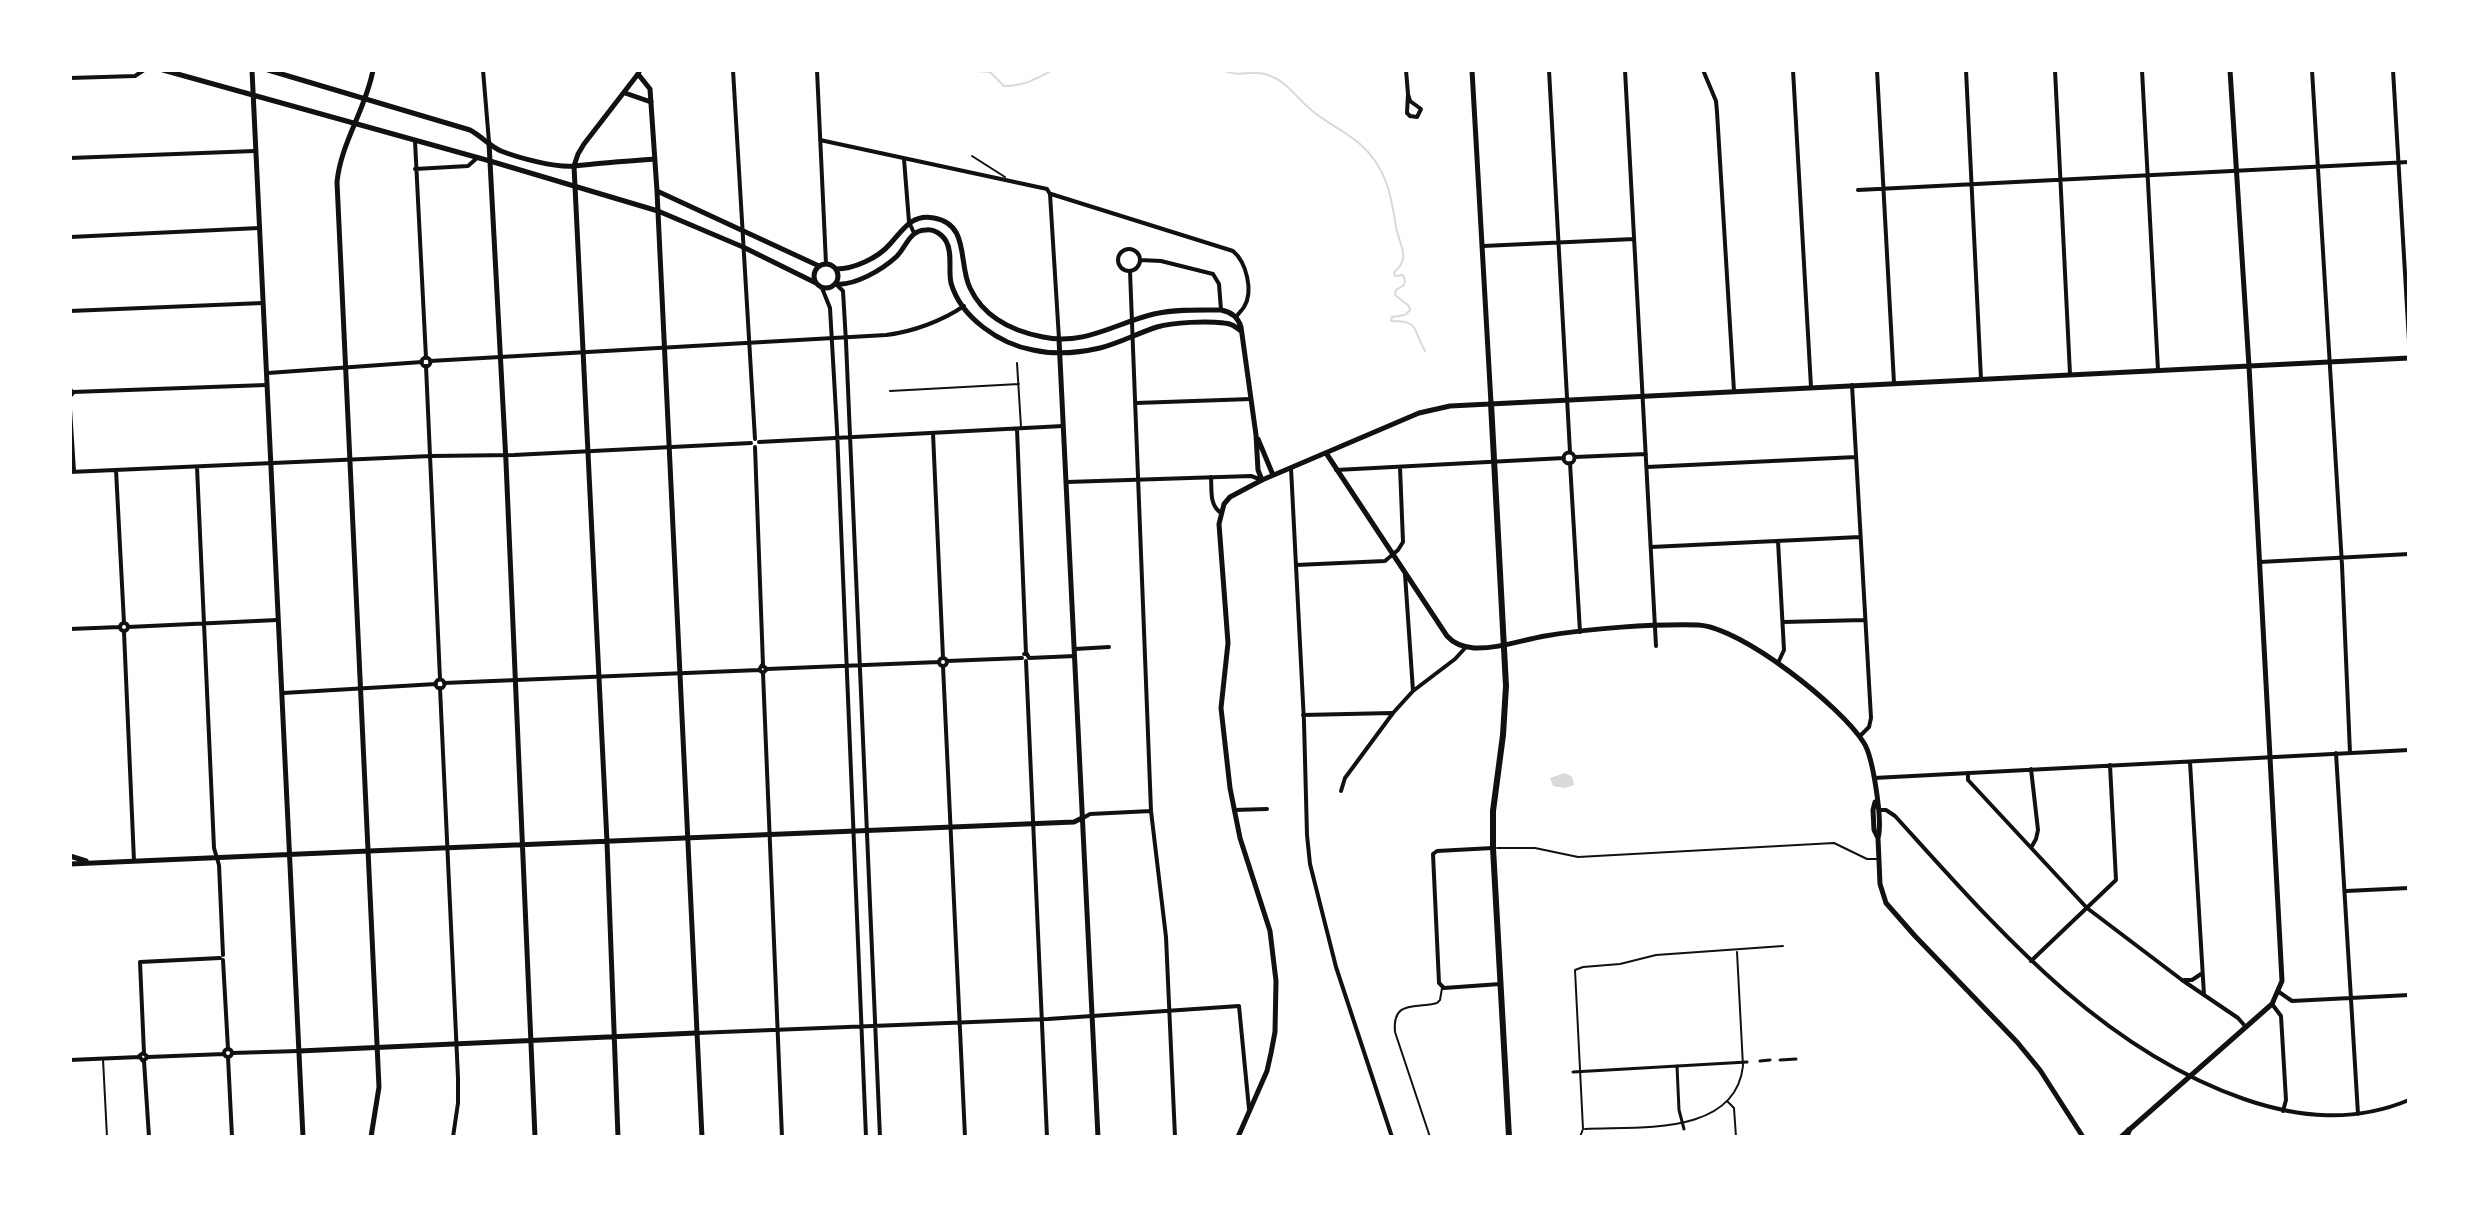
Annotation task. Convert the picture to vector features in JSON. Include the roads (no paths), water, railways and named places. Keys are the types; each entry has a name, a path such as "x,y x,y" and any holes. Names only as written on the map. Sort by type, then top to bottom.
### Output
{"main road":[{"path":"163,70 658,211 743,247 819,285 831,288 836,284 836,269"},
{"path":"252,70 303,1137"},
{"path":"268,70 470,130 496,149 556,165 655,159"},
{"path":"371,1137 378,1100 377,1047 337,182 346,146 366,98 373,70"},
{"path":"1472,70 1504,645 1505,712 1493,811 1493,848 1509,1137"},
{"path":"2125,1135 2273,1002 2283,975 2230,70"},
{"path":"618,1137 574,166 584,144 639,72 648,84 651,102 657,191 702,1137"},
{"path":"625,93 651,102"},
{"path":"489,142 535,1137"},
{"path":"657,191 742,231 836,269 851,267 883,251 909,222 934,218 950,224 960,238 966,280 981,306 996,320 1014,329 1047,338 1097,335 1166,312 1221,310 1236,317 1241,331 1258,470 1262,480"},
{"path":"836,284 845,288 894,259 914,233 932,230 946,242 951,283 964,306 988,330 1010,343 1059,353 1098,348 1158,327 1173,325 1225,323 1241,331"},
{"path":"819,285 814,273 823,265"},
{"path":"1059,339 1098,1137"},
{"path":"1238,1137 1267,1071 1275,1032 1276,981 1270,931 1234,810 1221,708 1228,643 1220,528 1221,513 1233,494 1428,410 1450,406 2409,358"},
{"path":"1256,435 1273,475"},
{"path":"1326,453 1450,639 1466,647 1493,647 1580,632 1700,625 1729,633 1778,663 1824,700 1860,736 1871,760 1876,810 1874,830 1878,838 1881,889 1888,905 2017,1042 2040,1070 2083,1137"},
{"path":"70,864 1074,822 1083,818"},
{"path":"70,856 90,863"},
{"path":"299,1051 696,1033"}],"street":[{"path":"70,78 124,73 135,76 144,70"},
{"path":"483,70 489,142"},
{"path":"733,70 755,443 782,1137"},
{"path":"817,70 823,265"},
{"path":"1406,70 1407,113 1414,118 1421,109 1410,101 1408,94"},
{"path":"1549,70 1570,452 1575,457 1646,454"},
{"path":"1625,70 1656,646"},
{"path":"1703,70 1716,101 1734,391"},
{"path":"1793,70 1811,387"},
{"path":"1877,70 1894,383"},
{"path":"1966,70 1981,379"},
{"path":"2055,70 2070,374"},
{"path":"2142,70 2158,370"},
{"path":"2312,70 2350,753"},
{"path":"2393,70 2409,341"},
{"path":"820,140 1006,179 1233,251 1246,269 1247,298 1236,317"},
{"path":"415,141 457,1044 458,1090 453,1137"},
{"path":"70,158 256,151"},
{"path":"415,169 468,166 477,158"},
{"path":"904,159 909,222 914,233"},
{"path":"1858,190 2409,162"},
{"path":"1049,192 1059,339"},
{"path":"70,237 260,228"},
{"path":"1483,246 1634,239"},
{"path":"1132,250 1138,253 1140,260 1137,267 1130,271 1120,266 1118,259 1121,253 1132,250"},
{"path":"1140,260 1161,261 1213,274 1219,284 1221,310"},
{"path":"1130,271 1151,811 1164,909 1175,1137"},
{"path":"819,285 830,308 832,338 866,1137"},
{"path":"845,288 880,1137"},
{"path":"70,311 265,303"},
{"path":"268,373 902,333 964,306"},
{"path":"71,392 268,385"},
{"path":"1852,385 1871,721 1860,736"},
{"path":"1136,403 1251,399"},
{"path":"70,409 72,472 431,456 505,456 1063,426"},
{"path":"1019,429 1047,1137"},
{"path":"933,433 965,1137"},
{"path":"1564,458 1570,452"},
{"path":"1575,457 1570,463 1580,632"},
{"path":"1647,467 1856,457"},
{"path":"1336,470 1564,458"},
{"path":"1564,458 1570,463"},
{"path":"197,466 214,848 219,865 232,1137"},
{"path":"1296,565 1380,561 1392,555 1403,542 1400,467"},
{"path":"1291,468 1310,864 1333,955 1392,1137"},
{"path":"116,470 134,861"},
{"path":"1067,482 1251,476 1262,480"},
{"path":"1211,477 1213,504 1221,513"},
{"path":"1651,547 1861,537"},
{"path":"1778,541 1784,650 1778,663"},
{"path":"2260,562 2409,554"},
{"path":"1404,573 1413,691"},
{"path":"70,629 280,620"},
{"path":"1783,622 1865,620"},
{"path":"283,693 1026,658 1109,647"},
{"path":"1341,791 1345,778 1393,713 1413,691 1466,647"},
{"path":"1303,715 1393,713"},
{"path":"1874,778 2409,750"},
{"path":"2336,752 2358,1114"},
{"path":"2190,762 2204,996"},
{"path":"2031,961 2116,880 2110,765"},
{"path":"2031,769 2038,825 2032,846"},
{"path":"1968,773 1968,780 2087,908 2245,1026"},
{"path":"1234,810 1267,809"},
{"path":"1876,810 1886,810 1895,816 2031,961 2111,1028 2188,1076 2283,1111 2321,1116 2358,1114 2409,1100"},
{"path":"1083,818 1090,814 1151,811"},
{"path":"1493,848 1434,853 1439,983 1442,987 1501,984"},
{"path":"2346,891 2409,888"},
{"path":"149,1137 140,962 222,958"},
{"path":"2182,980 2192,980 2202,972"},
{"path":"2279,992 2292,1001 2409,995"},
{"path":"2273,1002 2281,1016 2286,1100 2283,1111"},
{"path":"696,1033 1042,1019 1239,1006 1249,1112"},
{"path":"70,1060 299,1051"},
{"path":"1780,1060 1796,1059"},
{"path":"1760,1061 1770,1060"},
{"path":"1573,1072 1745,1062"},
{"path":"1677,1066 1679,1110 1684,1126"}],"lane":[{"path":"972,156 1006,179"},
{"path":"1017,363 1019,429"},
{"path":"890,391 1019,384"},
{"path":"1493,848 1535,848 1578,857 1834,843 1867,859 1879,859"},
{"path":"1580,1137 1583,1129 1575,970 1656,955 1783,946"},
{"path":"1583,1129 1684,1126 1707,1115 1726,1100 1740,1083 1745,1062 1737,951"},
{"path":"1430,1137 1394,1021 1405,1007 1437,1003 1442,987"},
{"path":"103,1059 107,1137"},
{"path":"1726,1100 1734,1108 1736,1137"}],"waterway":[{"path":"960,70 990,72 1004,86 1024,83 1053,70"},
{"path":"1223,70 1260,73 1279,80 1315,113 1360,144 1376,162 1389,192 1403,251 1402,262 1394,272 1395,276 1403,275 1405,280 1395,295 1410,310 1405,315 1392,317 1391,321 1411,324 1425,351"}]}
